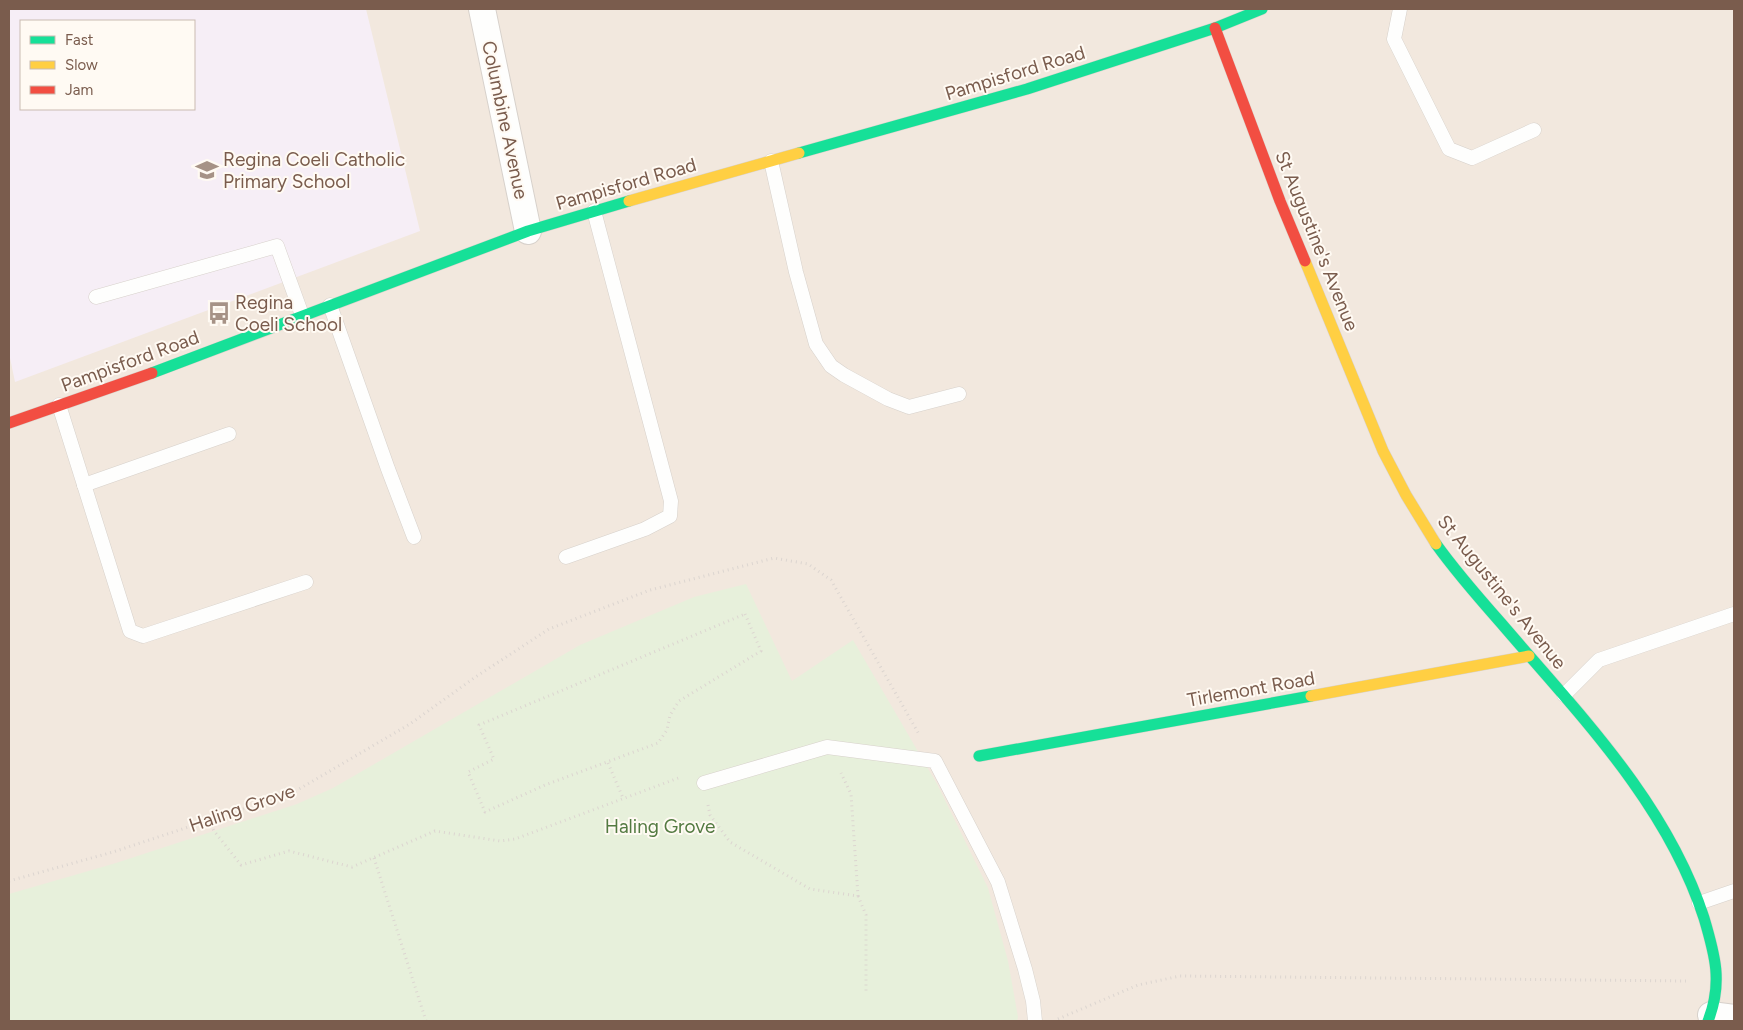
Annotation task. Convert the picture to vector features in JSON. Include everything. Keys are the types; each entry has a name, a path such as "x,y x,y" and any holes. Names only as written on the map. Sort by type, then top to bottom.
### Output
{"street":[{"name":"Columbine Avenue","path":"482,9 528,231"},
{"name":"Pampisford Road","path":"9,423 223,346 528,231 594,210 1027,89 1215,28 1262,9"},
{"name":"St Augustine's Avenue","path":"1215,28 1280,201 1396,479 1414,510 1451,562 1564,695 1632,781 1669,837 1686,869 1709,932 1716,961 1718,1018"},
{"name":"Tirlemont Road","path":"979,756 1529,656"}],"lane":[{"path":"1400,9 1394,39 1449,149 1472,158 1534,130"},
{"path":"771,161 796,272 816,344 831,366 888,399 909,407 960,394"},
{"path":"566,557 645,529 670,516 671,501 594,210"},
{"path":"96,297 277,246 302,315"},
{"path":"330,305 388,470 414,537"},
{"path":"59,406 130,631 143,636 306,582"},
{"path":"84,486 229,434"},
{"path":"1564,695 1599,660 1734,614"},
{"path":"704,783 827,747 935,761 998,882 1025,969 1033,1002 1035,1021"},
{"path":"1699,903 1734,891"}],"path":[{"name":"Haling Grove","path":"9,881 113,852 294,792 410,724 474,678 549,629 650,590 774,558 808,564 831,580 935,761"},
{"path":"745,614 761,651 679,701 670,715 667,730 658,743 608,763 545,785 485,812 468,772 494,759 479,725 745,614"},
{"path":"827,747 851,794 858,896 866,915 866,994"},
{"path":"608,763 623,798"},
{"path":"209,820 214,831 241,865 289,851 352,867 435,831 452,832 500,841 515,839 685,776 704,783 710,814 730,842 810,889 858,896"},
{"path":"374,858 426,1021"},
{"path":"1052,1021 1138,985 1180,976 1718,982"}],"shaded area":[{"path":"9,9 1734,9 1734,1021 9,1021"},
{"name":"Regina Coeli Catholic Primary School","path":"9,9 366,9 420,231 15,382 9,353"}],"green space":[{"name":"Haling Grove","path":"746,584 792,681 853,640 937,784 988,888 1008,961 1018,1017 1017,1021 9,1021 9,894 116,863 297,804 333,788 580,645 694,597"}],"traffic: fast":[{"path":"799,153 1027,89 1215,28 1262,9"},
{"path":"152,373 528,231 629,201"},
{"path":"1436,544 1467,584 1618,761 1668,836 1688,876 1704,918 1714,957 1716,969 1715,994 1708,1021"},
{"path":"979,756 1311,696"}],"traffic: slow":[{"path":"629,201 799,153"},
{"path":"1305,261 1383,451 1406,495 1436,544"},
{"path":"1311,696 1529,656"}],"traffic: jam":[{"path":"1215,28 1280,201 1305,261"},
{"path":"9,423 152,373"}],"place":[{"name":"Regina Coeli Catholic Primary School","path":"207,170"},
{"name":"Regina Coeli School","path":"219,313"}]}
